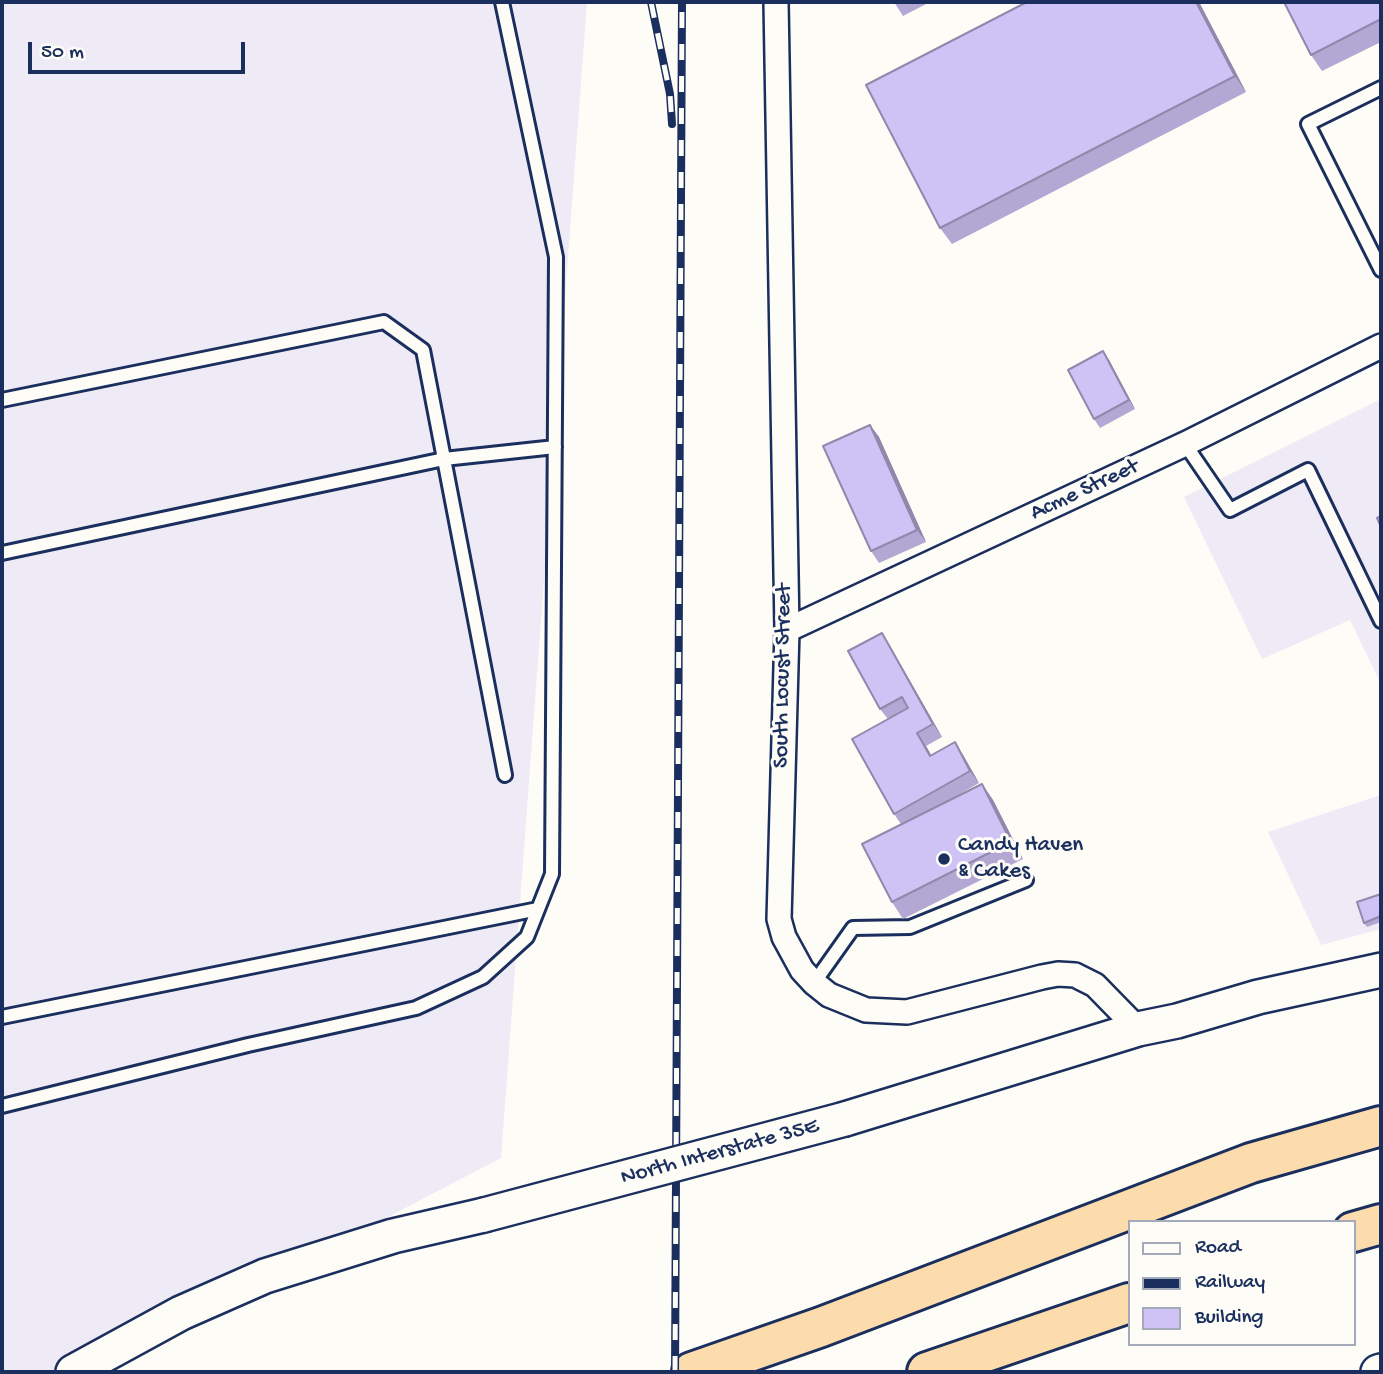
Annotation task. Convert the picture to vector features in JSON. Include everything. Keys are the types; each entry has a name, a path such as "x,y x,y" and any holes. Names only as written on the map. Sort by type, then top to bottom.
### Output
{"highway":[{"path":"692,1372 821,1327 1251,1163 1381,1126"},
{"path":"1355,1231 1381,1224"},
{"path":"927,1372 1128,1303"}],"main road":[{"name":"North Interstate 35E","path":"73,1372 181,1313 265,1276 393,1236 484,1215 845,1119 1138,1029 1177,1021 1258,997 1381,971"}],"street":[{"name":"South Locust Street","path":"776,2 787,630 779,919 784,937 802,970 814,983 829,995 866,1010 907,1012 1042,977 1075,975 1096,985 1138,1029"},
{"name":"Acme Street","path":"787,630 1185,444 1381,346"}],"lane":[{"path":"2,1106 248,1045 416,1008 483,977 527,937 552,874 556,257 502,2"},
{"path":"1381,88 1308,124 1381,268"},
{"path":"2,400 384,322 423,350 505,775"},
{"path":"1185,444 1230,510 1308,470 1381,621"},
{"path":"2,553 444,459 555,447"},
{"path":"814,983 853,928 910,927 1026,880"},
{"path":"2,1017 538,909"}],"shaded area":[{"path":"2,2 587,2 501,1158 91,1372 2,1372"},
{"path":"1381,399 1381,684 1350,620 1262,659 1184,497"},
{"path":"1381,795 1381,929 1321,945 1268,832"}],"building":[{"path":"1027,2 1196,2 1235,76 940,228 866,85"},
{"path":"1284,2 1381,2 1381,19 1311,55"},
{"path":"1103,351 1129,400 1094,419 1068,370"},
{"path":"870,425 917,530 871,551 823,446"},
{"path":"882,633 933,724 917,733 930,756 955,742 970,771 894,814 852,739 908,708 902,697 880,709 848,651"},
{"path":"982,784 1011,842 892,902 862,844"},
{"path":"1381,894 1381,916 1364,923 1357,902"}],"railway":[{"path":"651,2 670,94 672,124"},
{"path":"675,1372 682,2"}],"place":[{"name":"Candy Haven & Cakes","path":"944,859"}]}
